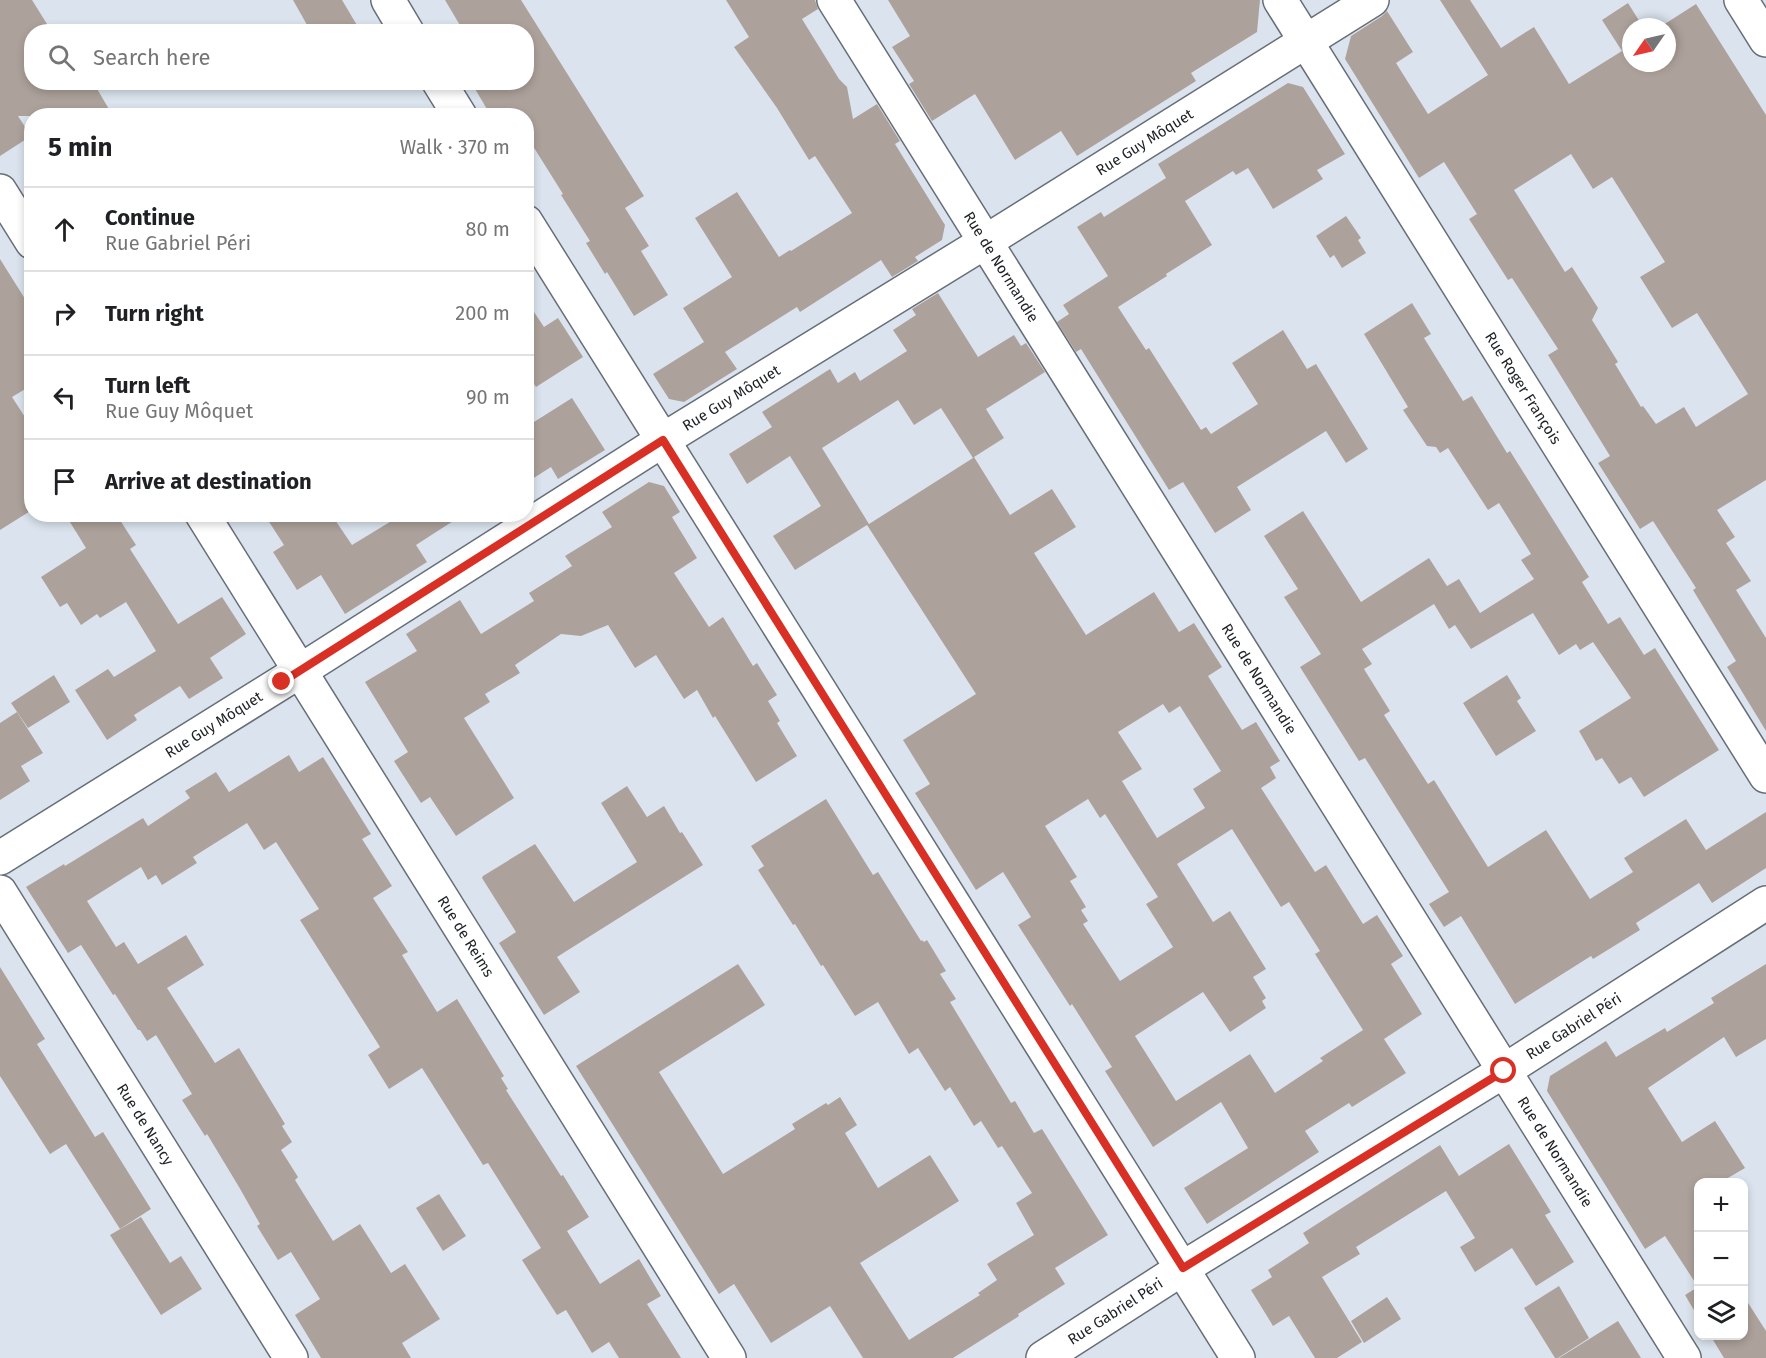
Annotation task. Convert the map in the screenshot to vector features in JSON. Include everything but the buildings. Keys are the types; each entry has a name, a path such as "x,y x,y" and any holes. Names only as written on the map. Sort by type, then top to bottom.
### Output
{"street":[{"path":"388,0 402,24"},
{"name":"Rue de Normandie","path":"834,0 1683,1358"},
{"name":"Rue Roger François","path":"1280,0 1766,776"},
{"name":"Rue Guy Môquet","path":"0,858 300,671 663,440 1372,0"},
{"path":"1741,0 1766,40"},
{"path":"444,90 455,108"},
{"path":"0,191 24,229"},
{"path":"534,235 1238,1358"},
{"name":"Rue de Reims","path":"207,522 729,1358"},
{"name":"Rue de Nancy","path":"0,892 291,1358"},
{"name":"Rue Gabriel Péri","path":"1043,1358 1183,1268 1504,1071 1766,903"}],"route":[{"path":"282,682 663,440 1183,1268 1504,1071"}]}
